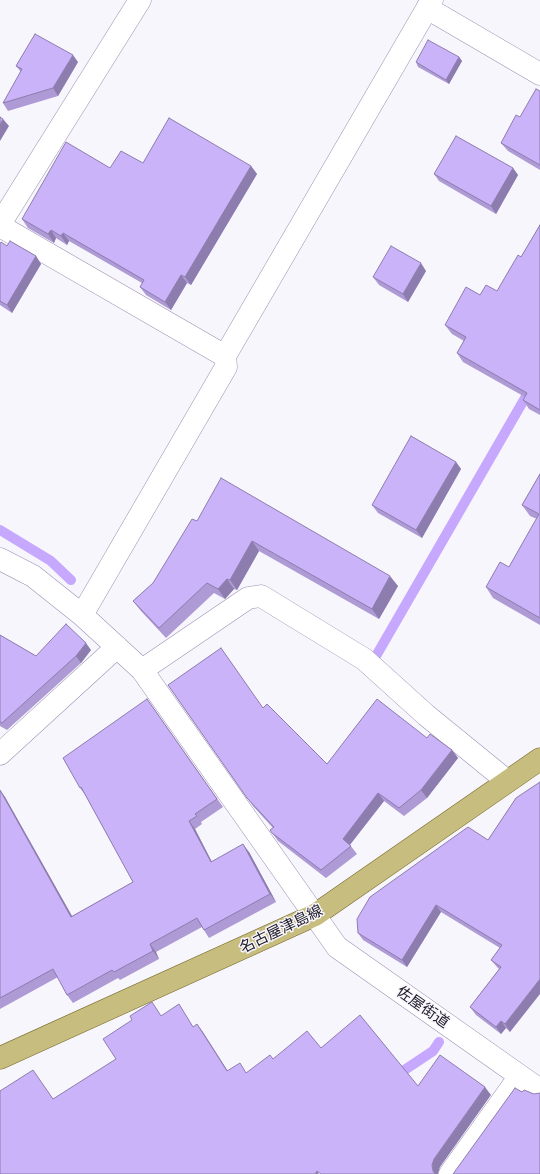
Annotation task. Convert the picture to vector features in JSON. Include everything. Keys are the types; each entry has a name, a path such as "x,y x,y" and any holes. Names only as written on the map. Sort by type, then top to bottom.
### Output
{"main road":[{"name":"名古屋津島線","path":"0,1058 315,915 540,759"}],"street":[{"path":"140,0 0,225 225,356"},
{"path":"82,615 226,367 225,356 429,4 540,74"},
{"name":"佐屋街道","path":"0,559 33,576 82,615 142,670 337,947 540,1090"},
{"path":"142,670 248,598 261,596 364,659 426,715 508,781"},
{"path":"0,754 117,647"},
{"path":"450,1174 520,1076"}],"building":[{"path":"35,34 73,55 53,88 3,103 22,69 16,66"},
{"path":"428,40 459,57 446,80 416,62"},
{"path":"536,89 540,91 540,165 501,143 516,115 520,117"},
{"path":"0,117 3,119 0,125"},
{"path":"169,118 251,166 185,277 181,275 165,302 140,287 144,280 63,233 61,236 51,230 48,234 22,219 66,142 110,168 121,151 143,163"},
{"path":"456,136 513,168 491,206 434,174"},
{"path":"540,225 540,410 523,400 527,393 457,353 466,337 445,325 466,287 480,295 486,285 497,291 518,255 521,257"},
{"path":"10,241 36,256 7,305 0,301 0,244 1,242 7,246"},
{"path":"391,246 421,263 403,294 373,277"},
{"path":"411,436 456,462 416,530 372,505"},
{"path":"540,474 540,618 486,587 500,562 509,567 539,514 522,505"},
{"path":"221,478 390,576 372,609 252,541 230,580 227,579 218,589 207,583 159,628 133,601 153,583 192,519 197,521"},
{"path":"66,624 86,643 76,656 2,723 0,722 0,635 36,656"},
{"path":"221,648 263,708 267,704 327,764 377,699 427,738 430,734 452,750 421,790 399,808 378,793 343,839 351,846 321,870 272,833 270,830 274,827 247,798 168,685"},
{"path":"147,699 217,799 195,814 197,816 189,821 211,862 243,844 270,894 204,930 197,918 150,944 153,951 114,972 112,970 67,995 53,969 0,998 0,790 71,917 133,882 81,787 80,788 63,758"},
{"path":"540,782 540,979 505,1024 501,1021 496,1027 470,1007 501,967 491,960 502,945 436,905 402,960 358,933 357,919 370,897 468,827 488,840 516,798"},
{"path":"152,1002 161,1016 179,1004 193,1027 197,1024 227,1071 240,1063 246,1073 270,1055 273,1059 307,1031 321,1048 360,1015 418,1086 440,1055 485,1087 434,1159 432,1165 435,1174 321,1174 317,1171 315,1174 0,1174 0,1091 33,1070 53,1099 116,1059 103,1039 132,1020 130,1016"},
{"path":"515,1088 522,1092 524,1090 534,1094 540,1093 540,1174 453,1174"}],"waterway":[{"path":"376,656 540,372"},
{"path":"0,530 51,561 71,580"},
{"path":"394,1077 433,1051 439,1042"}]}
